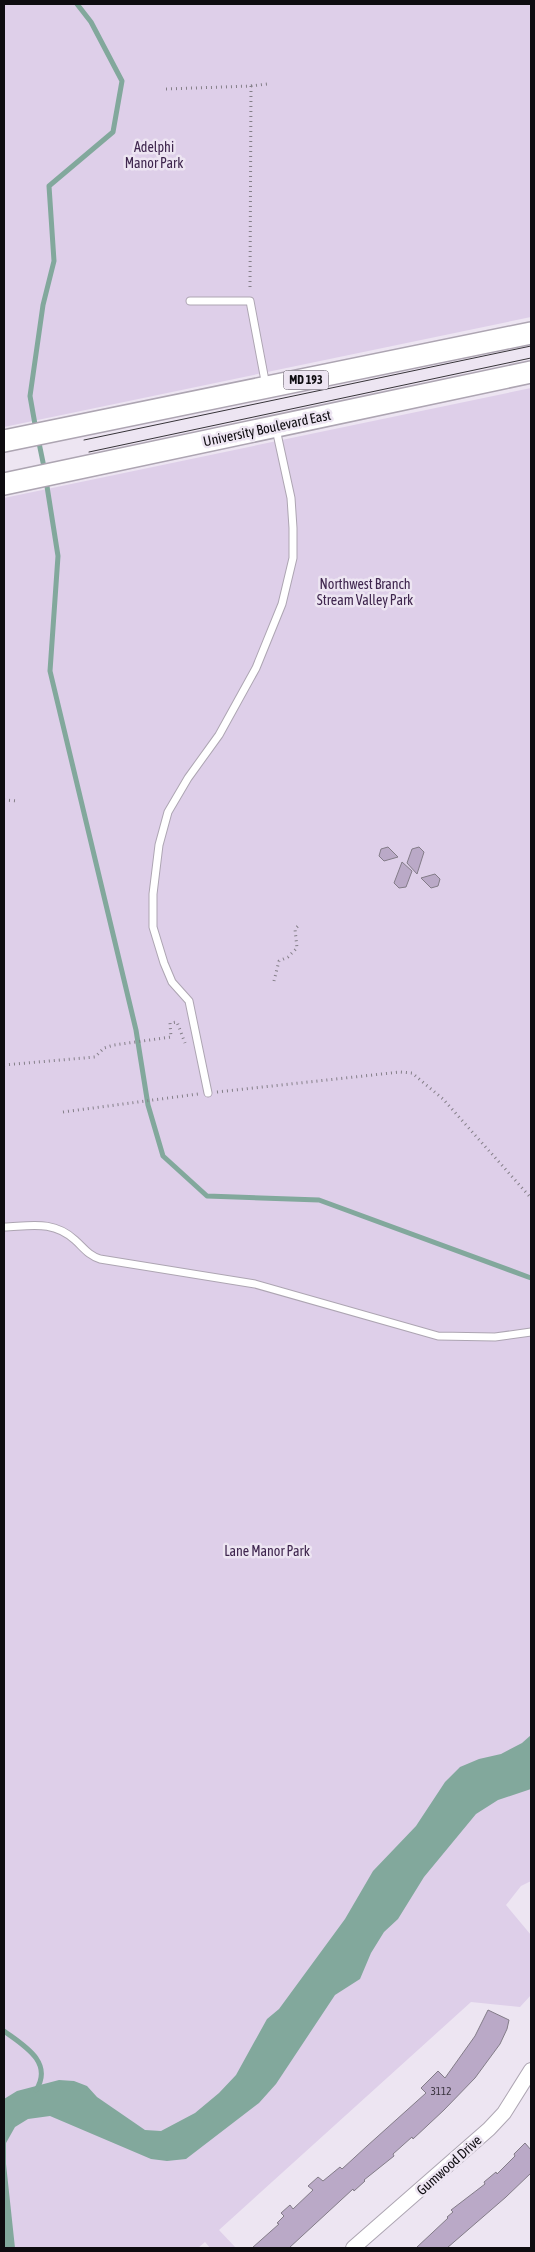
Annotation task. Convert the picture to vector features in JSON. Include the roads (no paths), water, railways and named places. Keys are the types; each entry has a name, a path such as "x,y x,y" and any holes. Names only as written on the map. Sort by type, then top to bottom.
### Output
{"main road":[{"name":"MD 193","path":"4,441 266,389 531,333"},
{"name":"University Boulevard East","path":"4,484 531,372"}],"street":[{"name":"Gumwood Drive","path":"353,2248 489,2129 504,2113 531,2070"}],"lane":[{"path":"190,301 250,301 266,389"},
{"path":"208,1093 189,1001 172,982 153,927 153,894 160,845 168,812 188,778 219,735 256,668 282,604 293,558 293,528 291,498 275,426"},
{"path":"4,1227 58,1227 75,1239 90,1256 100,1259 255,1284 438,1336 496,1337 531,1332"}],"waterway":[{"path":"36,430 30,396 43,305 54,261 49,186 113,132 122,81 91,22 77,4"},
{"path":"38,438 45,472"},
{"path":"46,480 58,556 50,671 136,1030 148,1105 163,1156 207,1196 319,1200 531,1278"},
{"path":"4,2031 27,2048 39,2063 41,2080 36,2090"}],"tram line":[{"path":"84,440 531,346"},
{"path":"89,452 531,358"}],"park label":[{"name":"Adelphi Manor Park","path":"154,156"},
{"name":"Northwest Branch Stream Valley Park","path":"365,592"},
{"name":"Lane Manor Park","path":"267,1551"}]}
